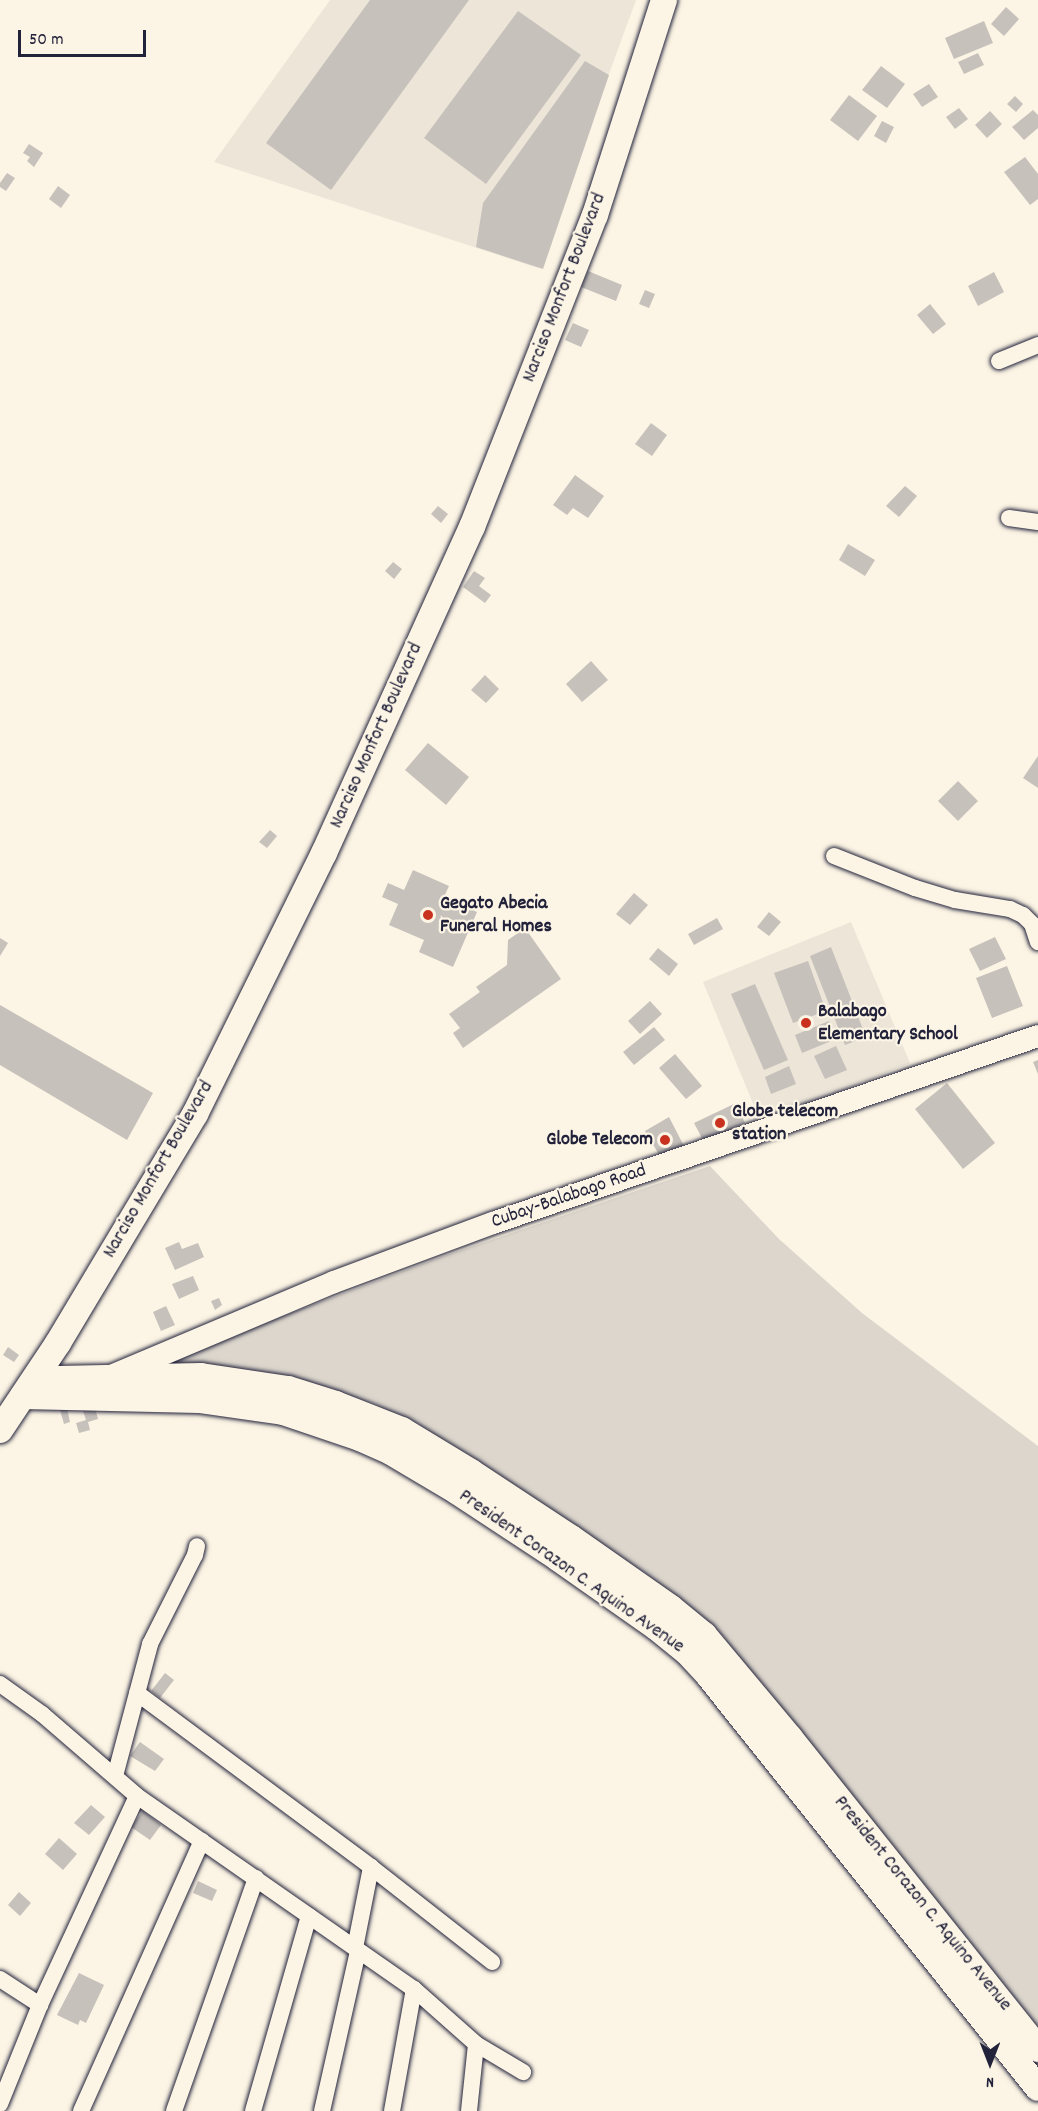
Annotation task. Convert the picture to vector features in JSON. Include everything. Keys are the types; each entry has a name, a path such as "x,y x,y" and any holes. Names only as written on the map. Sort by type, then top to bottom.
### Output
{"main road":[{"name":"Narciso Monfort Boulevard","path":"0,1430 38,1373 195,1114 324,853 472,527 595,215 664,0"},
{"name":"Cubay-Balabago Road","path":"108,1378 334,1282 493,1223 1038,1036"},
{"name":"President Corazon C. Aquino Avenue","path":"38,1373 56,1379 201,1376 288,1389 336,1404 402,1430 551,1525 671,1608 704,1635 937,1943 1038,2088"},
{"name":"President Corazon C. Aquino Avenue","path":"23,1396 199,1400 282,1412 349,1434 391,1452 458,1492 630,1608 687,1652 937,1943 1038,2049"}],"street":[{"path":"999,361 1038,345"},
{"path":"1009,518 1038,522"},
{"path":"834,856 915,888 955,900 1010,909 1023,915 1032,924 1038,942"},
{"path":"115,1776 150,1644 195,1555 197,1546"},
{"path":"0,1684 42,1714 137,1796 414,1989 476,2044 523,2072"},
{"path":"137,1694 371,1867 492,1962"},
{"path":"0,2104 40,2005 137,1796"},
{"path":"81,2111 202,1841"},
{"path":"322,2111 371,1867"},
{"path":"174,2111 256,1878"},
{"path":"253,2111 309,1916"},
{"path":"0,1979 40,2005"},
{"path":"392,2111 414,1989"},
{"path":"469,2111 476,2044"}],"shaded area":[{"path":"330,0 636,0 538,268 214,162"},
{"name":"Balabago Elementary School","path":"851,922 910,1063 761,1123 703,982"},
{"path":"710,1166 779,1239 862,1313 1038,1446 1038,2030 773,1697 710,1627 616,1554 486,1467 375,1404 287,1376 157,1363 441,1257"}],"building":[{"path":"370,0 469,0 331,190 266,143"},
{"path":"1006,7 1019,19 1004,36 991,24"},
{"path":"518,11 581,55 486,184 424,138"},
{"path":"984,21 993,43 954,59 945,38"},
{"path":"978,53 984,65 964,74 958,62"},
{"path":"585,61 609,75 543,269 476,247 483,203"},
{"path":"881,66 905,84 887,108 862,90"},
{"path":"929,84 938,97 922,107 913,94"},
{"path":"849,95 877,116 858,141 830,120"},
{"path":"1015,96 1023,104 1016,112 1007,104"},
{"path":"959,108 968,119 955,129 946,117"},
{"path":"1033,110 1038,115 1038,128 1024,140 1012,127"},
{"path":"990,111 1002,124 987,138 975,125"},
{"path":"882,121 894,127 886,143 874,136"},
{"path":"29,144 43,153 34,167 27,161 30,157 23,153"},
{"path":"1025,157 1038,174 1038,199 1030,205 1004,172"},
{"path":"7,173 15,178 6,191 0,187 0,183"},
{"path":"58,186 70,195 61,208 49,199"},
{"path":"588,271 622,285 616,301 581,287"},
{"path":"994,272 1004,292 978,306 968,286"},
{"path":"645,290 655,294 649,308 639,304"},
{"path":"930,304 946,324 933,334 917,315"},
{"path":"573,323 589,330 581,347 565,340"},
{"path":"651,423 667,435 652,456 635,444"},
{"path":"575,475 604,496 588,518 573,508 567,515 553,505"},
{"path":"905,486 917,496 899,517 886,506"},
{"path":"438,506 448,514 441,523 431,514"},
{"path":"848,544 875,560 865,576 839,560"},
{"path":"393,562 402,569 394,579 385,571"},
{"path":"474,571 485,578 479,586 491,595 485,603 463,587"},
{"path":"591,661 608,680 582,702 566,684"},
{"path":"485,675 499,689 486,703 471,690"},
{"path":"428,743 469,777 446,805 405,770"},
{"path":"1038,756 1038,788 1023,778"},
{"path":"958,781 978,801 958,821 938,801"},
{"path":"270,830 277,836 267,848 259,842"},
{"path":"413,870 449,886 444,897 477,912 453,967 419,952 424,940 389,925 398,904 382,897 388,883 404,890"},
{"path":"634,893 648,905 630,925 616,914"},
{"path":"769,912 781,922 769,936 757,927"},
{"path":"717,918 723,929 694,945 688,934"},
{"path":"525,928 561,979 463,1048 453,1033 460,1028 449,1014 480,992 476,987 507,965 508,940"},
{"path":"995,937 1006,959 980,971 969,949"},
{"path":"0,938 8,943 0,956"},
{"path":"831,947 866,1037 845,1045 810,956"},
{"path":"658,948 678,964 669,976 649,959"},
{"path":"808,961 826,1011 793,1023 774,973"},
{"path":"1007,966 1023,1006 992,1018 976,978"},
{"path":"755,984 788,1060 764,1070 731,994"},
{"path":"650,1001 662,1014 640,1034 628,1021"},
{"path":"0,1005 153,1093 127,1140 0,1065"},
{"path":"829,1021 836,1039 802,1053 795,1035"},
{"path":"654,1027 665,1040 634,1065 623,1052"},
{"path":"836,1046 847,1070 825,1079 814,1056"},
{"path":"675,1054 702,1086 686,1099 659,1068"},
{"path":"1038,1060 1038,1074 1033,1062"},
{"path":"789,1066 796,1084 771,1094 765,1077"},
{"path":"947,1083 995,1143 963,1169 915,1109"},
{"name":"Globe telecom station","path":"736,1103 745,1123 704,1142 694,1123"},
{"name":"Globe Telecom","path":"669,1117 685,1148 661,1158 645,1131"},
{"path":"179,1242 182,1249 198,1243 204,1257 175,1270 165,1248"},
{"path":"193,1276 199,1290 179,1299 172,1284"},
{"path":"219,1298 222,1305 215,1310 211,1301"},
{"path":"166,1306 175,1325 161,1331 153,1312"},
{"path":"8,1347 19,1355 14,1362 3,1355"},
{"path":"94,1405 98,1419 88,1422 90,1430 79,1433 76,1423 86,1420 82,1408"},
{"path":"67,1408 70,1422 64,1424 60,1410"},
{"path":"165,1673 174,1680 160,1698 151,1691"},
{"path":"140,1742 164,1759 155,1771 130,1756"},
{"path":"91,1805 105,1817 89,1835 74,1823"},
{"path":"143,1811 161,1825 150,1840 131,1827"},
{"path":"59,1838 77,1854 63,1870 45,1854"},
{"path":"198,1881 217,1890 212,1901 193,1893"},
{"path":"19,1892 31,1903 20,1916 8,1905"},
{"path":"79,1973 104,1985 86,2023 80,2020 78,2025 57,2015"}],"place":[{"name":"Gegato Abecia Funeral Homes","path":"428,915"},
{"name":"Balabago Elementary School","path":"806,1023"},
{"name":"Globe telecom station","path":"720,1123"},
{"name":"Globe Telecom","path":"665,1140"}]}
